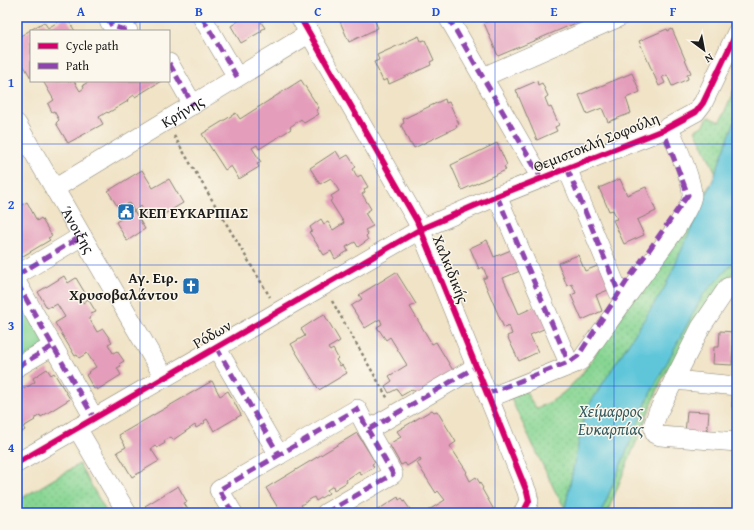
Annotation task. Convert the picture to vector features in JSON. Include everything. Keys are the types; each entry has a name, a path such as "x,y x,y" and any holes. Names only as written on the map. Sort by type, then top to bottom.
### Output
{"street":[{"path":"107,17 112,26 125,30"},
{"path":"202,17 237,77"},
{"name":"Χαλκιδικής","path":"300,17 420,229 527,492 526,507"},
{"path":"449,17 541,178"},
{"path":"483,77 619,17"},
{"name":"Θεμιστοκλή Σοφούλη","path":"420,229 497,196 666,128 696,112 703,103 737,32"},
{"name":"Κρήνης","path":"54,188 310,33"},
{"path":"170,65 193,105"},
{"name":"Άνοιξης","path":"17,124 164,377"},
{"path":"488,396 578,356 619,293 688,195 666,128"},
{"path":"488,396 581,360 677,227 689,205 692,195 691,184 666,128"},
{"path":"567,168 619,293"},
{"path":"497,196 568,361"},
{"name":"Ρόδων","path":"17,463 420,229"},
{"path":"17,275 82,236"},
{"path":"17,283 94,418"},
{"path":"728,287 701,327 658,412 653,424 653,430 656,435 662,437 737,442"},
{"path":"17,367 53,346"},
{"path":"216,347 279,455"},
{"path":"368,430 476,367"},
{"path":"674,380 737,386"},
{"path":"233,513 219,490 357,409 393,474 332,511"},
{"path":"77,428 127,513"}],"path":[{"path":"166,121 278,311"},
{"path":"323,285 396,414"}],"green space":[{"path":"737,83 737,269 707,305 663,377 607,513 564,513 565,508 557,495 510,397 525,391 536,408 556,398 581,375 717,175 695,130 704,125 708,117 720,122"},
{"path":"17,294 47,344 17,362"},
{"path":"79,464 107,513 17,513 17,501"}],"water":[{"name":"Χείμαρρος Ευκαρπίας","path":"737,115 737,257 703,295 650,394 601,513 564,513 585,411 665,287 712,182"}],"building":[{"path":"66,17 74,30 30,30 44,22 48,28"},
{"path":"127,17 147,17 135,24 134,20 130,22"},
{"path":"238,17 264,17 266,19 261,22 265,28 241,43 231,26 240,20"},
{"path":"338,17 373,17 378,28 349,42"},
{"path":"498,17 590,17 498,56 484,23"},
{"path":"667,29 668,31 672,29 691,73 687,75 688,79 672,86 667,75 662,77 665,83 659,86 639,41"},
{"path":"30,30 30,76 17,54 17,38"},
{"path":"419,36 421,41 425,40 434,60 430,62 431,65 389,84 387,79 383,81 374,62 379,60 377,55"},
{"path":"632,73 640,92 626,98 631,113 608,122 602,108 587,114 579,95"},
{"path":"301,80 319,108 316,110 319,114 304,123 301,119 290,127 291,129 259,149 257,145 252,148 261,162 257,164 259,167 239,179 231,166 225,170 202,134 236,113 240,119"},
{"path":"537,81 538,85 542,83 548,96 545,98 549,108 551,107 559,125 555,127 557,131 537,140 516,90"},
{"path":"44,82 75,82 80,91 84,88 83,85 88,82 159,82 135,97 134,95 127,100 128,101 99,117 103,124 68,143 56,123 59,120 54,111 52,112 48,104 54,100"},
{"path":"445,99 446,103 449,102 459,124 456,125 457,127 414,148 412,144 410,144 401,125 404,123 403,119"},
{"path":"497,143 507,165 504,167 506,170 462,190 451,165"},
{"path":"336,151 341,159 348,155 356,167 353,169 357,177 361,175 368,187 364,189 365,192 362,194 371,209 365,213 373,226 365,230 368,234 366,236 368,240 358,247 355,242 346,247 348,251 335,259 331,251 324,255 309,232 312,231 310,227 321,219 324,224 328,222 333,230 344,223 330,201 333,199 331,196 339,191 331,178 320,184 310,168"},
{"path":"142,170 153,188 169,179 183,203 156,219 153,213 148,217 141,206 134,211 129,203 119,209 108,191"},
{"path":"620,179 627,195 646,187 656,211 637,220 644,235 624,244 613,220 617,219 613,210 609,211 599,188"},
{"path":"17,197 22,205 27,202 37,221 41,218 52,236 48,238 50,240 18,259 17,256"},
{"path":"134,211 145,229 127,241 116,222"},
{"path":"487,240 494,257 511,250 520,271 503,278 519,314 539,305 548,327 530,335 538,352 519,361 507,336 512,334 509,326 504,328 483,279 487,277 483,267 479,269 470,248"},
{"path":"578,255 585,271 602,264 613,288 596,295 602,311 582,320 571,295 576,293 572,284 567,286 558,263"},
{"path":"396,272 416,304 410,307 432,344 436,342 454,372 417,395 413,389 401,396 397,389 389,393 385,386 392,381 389,376 407,365 390,337 386,340 377,327 382,324 380,319 365,328 351,306 362,299 359,295"},
{"path":"64,276 68,283 76,278 85,293 79,296 83,303 88,299 96,312 91,314 92,316 89,318 97,332 103,329 112,342 108,344 113,353 117,351 124,361 119,364 121,366 117,368 121,375 97,390 96,388 94,389 86,375 96,367 87,353 79,358 77,355 75,356 55,323 65,317 57,304 47,308 38,292"},
{"path":"324,314 340,341 328,348 330,351 333,349 338,358 336,360 340,366 342,365 347,373 319,390 291,344 305,336 301,329"},
{"path":"720,331 734,332 732,365 713,364 714,347 719,347"},
{"path":"47,369 51,375 54,373 70,399 41,417 40,415 34,419 35,420 23,427 25,430 17,435 17,388 21,385 24,389 35,382 33,378"},
{"path":"212,381 220,396 228,391 241,415 214,431 207,419 204,421 205,423 196,428 195,425 173,440 171,437 157,448 155,446 151,449 159,461 132,477 117,452 126,447 119,435"},
{"path":"733,393 737,394 737,408 732,407"},
{"path":"432,410 434,412 437,411 456,442 450,446 467,472 466,473 470,481 476,477 483,488 482,489 494,510 490,511 491,513 424,513 445,500 438,491 436,493 417,463 421,461 420,458 407,466 405,463 401,465 389,444 401,437 397,431"},
{"path":"687,411 709,412 707,435 685,434"},
{"path":"357,433 375,462 372,464 374,467 361,475 359,471 346,480 347,482 334,490 333,486 327,490 329,493 316,501 314,497 301,505 303,508 295,513 281,513 266,488"},
{"path":"178,486 187,502 184,503 190,513 150,513 145,506"},
{"path":"398,497 399,500 402,498 412,512 373,513"}],"marked path":[{"path":"107,17 112,26 125,30"},
{"path":"202,17 237,77"},
{"path":"448,17 541,178"},
{"path":"170,65 193,105"},
{"path":"487,394 571,361 578,356 627,281 688,195 663,130"},
{"path":"567,168 619,293"},
{"path":"497,196 568,361"},
{"path":"17,275 82,236"},
{"path":"17,283 94,418"},
{"path":"17,367 53,346"},
{"path":"216,347 279,455 357,409 368,430 476,367"},
{"path":"326,513 393,474 368,430"},
{"path":"233,513 219,490 279,455"}],"cycle path":[{"path":"300,17 417,221 527,492 529,501 523,513"},
{"path":"17,463 421,229 497,196 663,130 696,112 703,103 737,32"}],"place":[{"name":"ΚΕΠ ΕΥΚΑΡΠΙΑΣ","path":"126,212"},
{"name":"Αγ. Ειρ. Χρυσοβαλάντου","path":"191,286"}]}
